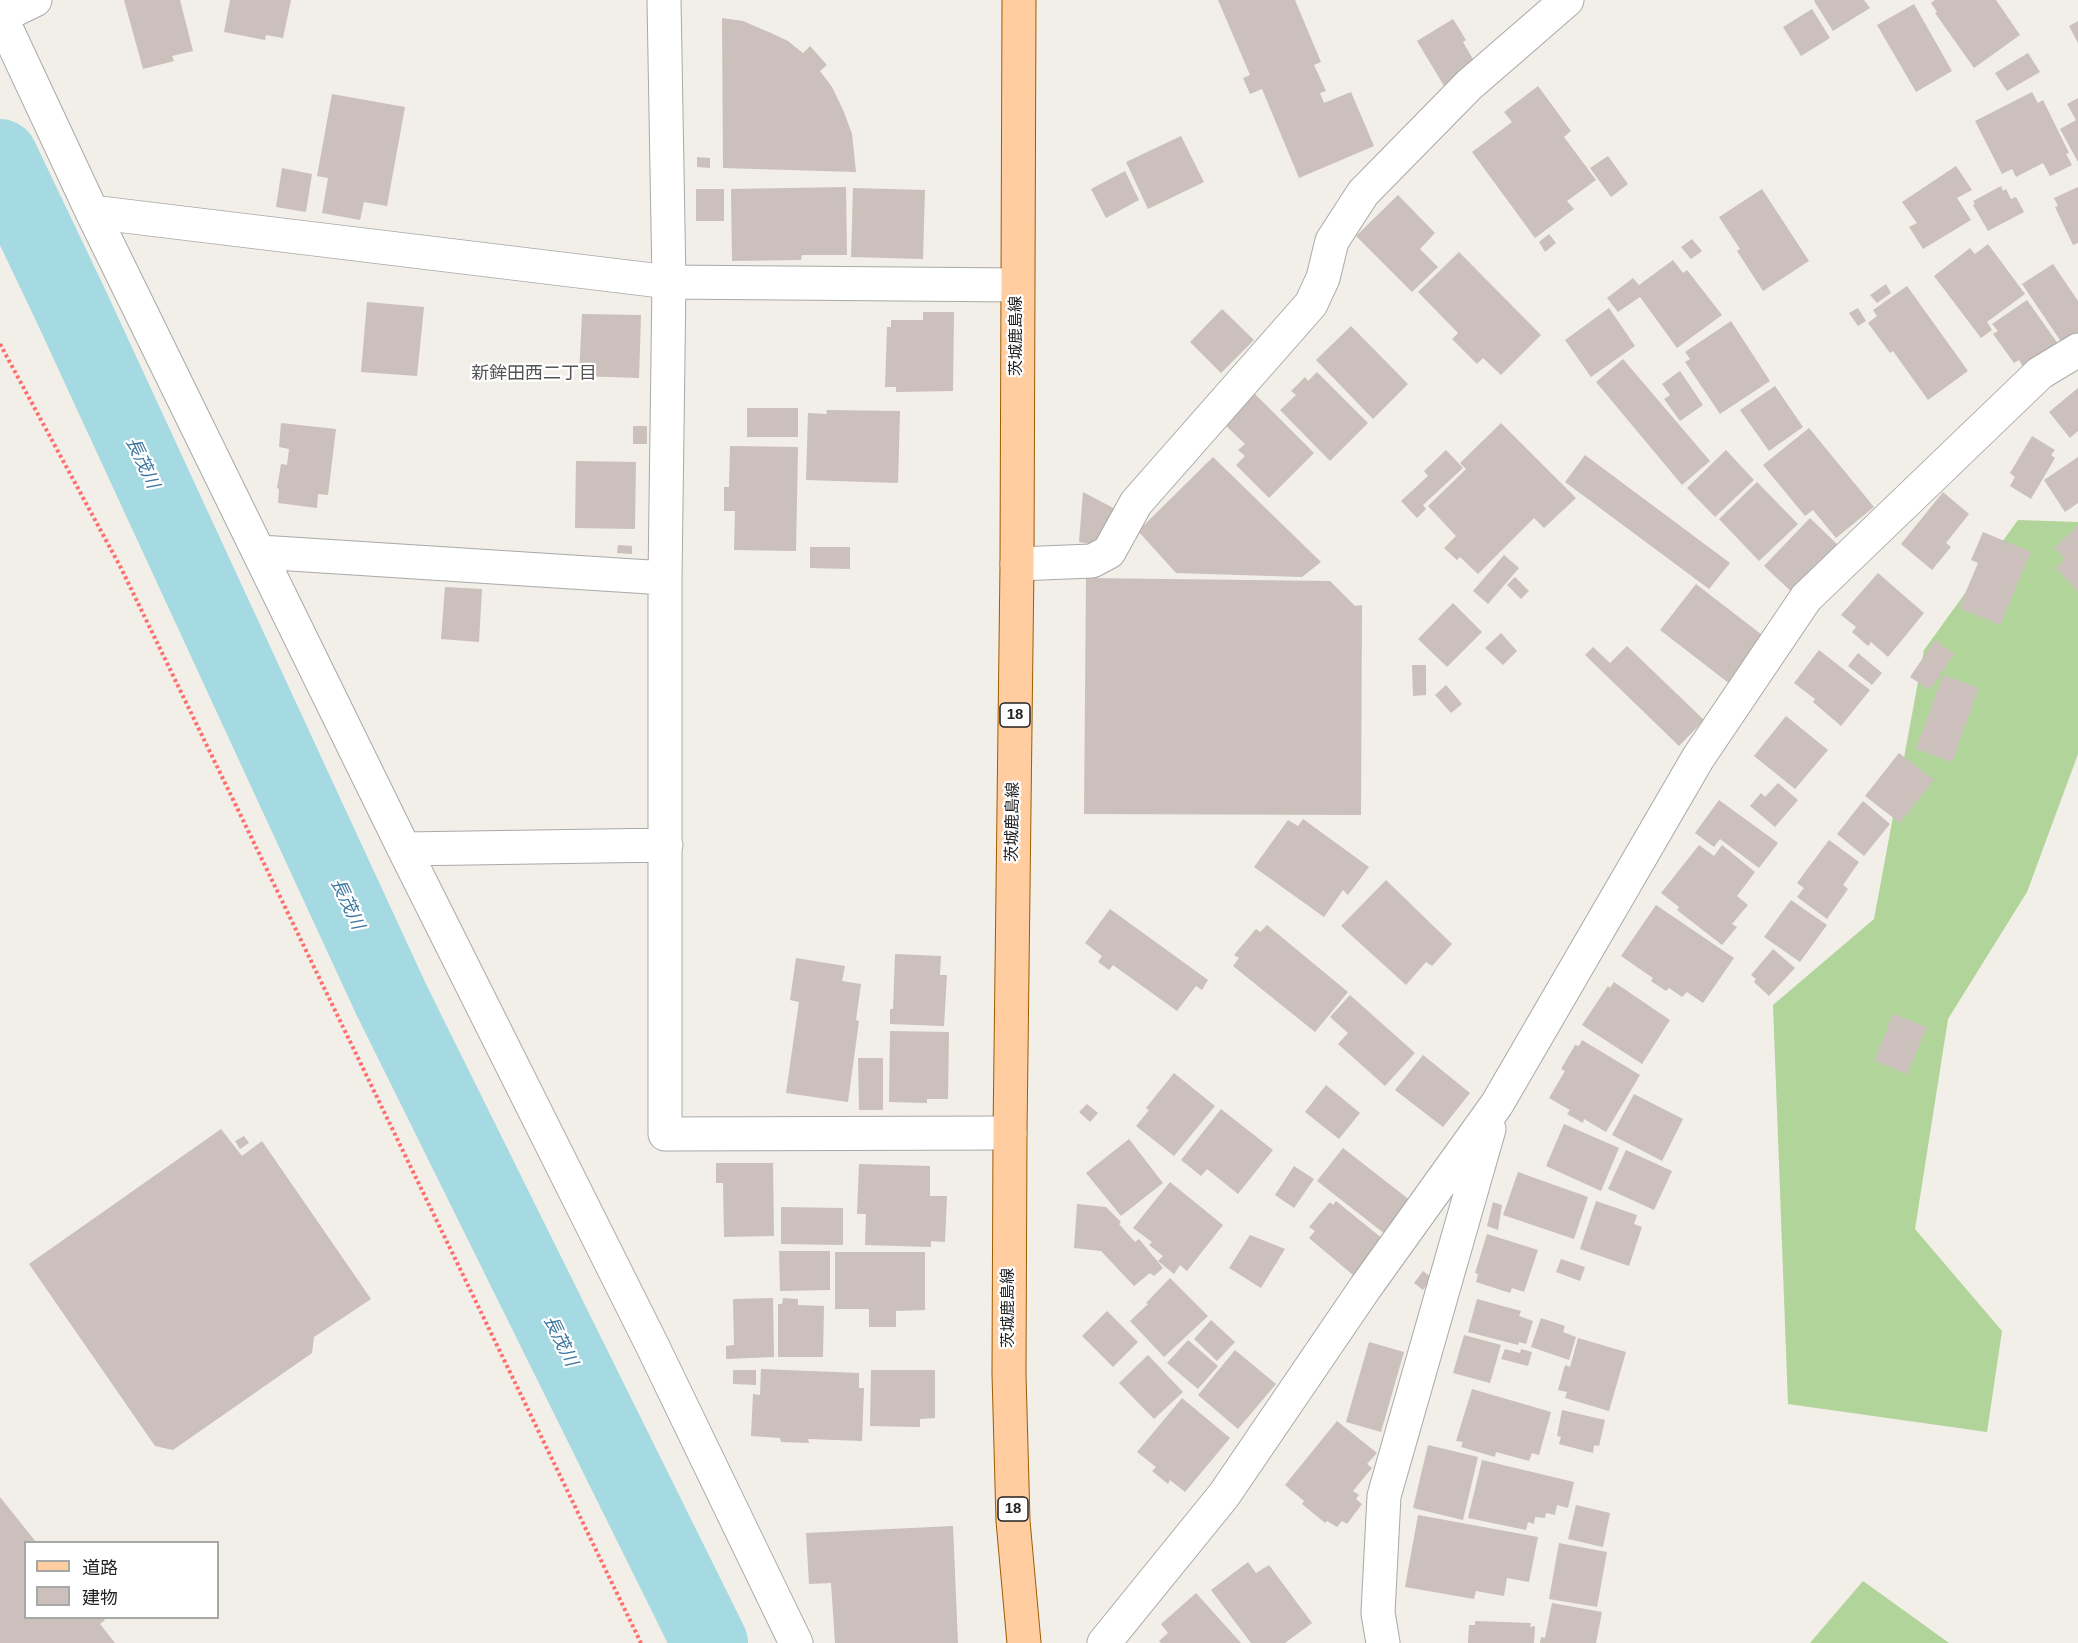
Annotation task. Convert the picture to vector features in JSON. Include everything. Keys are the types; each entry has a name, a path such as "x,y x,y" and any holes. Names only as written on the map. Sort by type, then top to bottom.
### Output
{"main road":[{"name":"茨城鹿島線","path":"1019,0 1017,564 1009,1374 1013,1521 1024,1643"}],"street":[{"path":"35,0 0,16 92,212 404,849 653,1347 796,1643"},
{"path":"664,0 669,282 665,578 665,1134 1010,1133"},
{"path":"1017,564 1092,561 1109,552 1136,503 1311,304 1323,278 1332,241 1363,193 1469,85 1567,0"},
{"path":"92,212 669,282 1017,285"},
{"path":"1104,1643 1224,1495 1365,1288 1497,1104 1698,758 1806,598 2040,373 2078,350"},
{"path":"260,552 665,578"},
{"path":"404,849 666,845"},
{"path":"1383,1643 1378,1613 1384,1496 1497,1104"}],"path":[{"path":"0,344 121,568 642,1643"}],"green space":[{"path":"2018,520 2078,522 2078,754 2027,892 1948,1019 1915,1229 2002,1331 1987,1432 1788,1404 1773,1005 1874,919 1924,650"},
{"path":"1863,1581 1949,1643 1810,1643"}],"building":[{"path":"124,0 180,0 193,51 172,56 174,61 143,69"},
{"path":"230,0 291,0 283,38 266,35 265,40 224,32"},
{"path":"1218,0 1295,0 1321,62 1314,65 1326,91 1320,93 1324,103 1351,92 1374,146 1299,178 1262,89 1250,94 1243,78 1250,75"},
{"path":"1815,0 1864,0 1870,8 1833,31"},
{"path":"1935,0 1996,0 2020,35 1974,68 1935,13 1937,12 1931,3"},
{"path":"1914,4 1952,71 1916,92 1877,25"},
{"path":"1812,9 1830,38 1801,56 1783,27"},
{"path":"722,18 743,21 771,33 788,41 803,53 810,46 827,65 820,71 832,87 852,134 856,172 723,168"},
{"path":"1453,19 1466,40 1463,42 1477,66 1444,86 1417,41"},
{"path":"2078,21 2078,43 2069,26"},
{"path":"2028,53 2040,72 2007,91 1995,73"},
{"path":"1538,86 1571,131 1564,137 1596,180 1567,201 1574,209 1535,238 1472,152 1512,122 1504,112"},
{"path":"2032,92 2038,103 2043,100 2069,153 2066,154 2072,165 2050,176 2043,163 2016,177 2012,169 2002,174 1975,121"},
{"path":"332,94 405,107 387,206 364,202 360,220 322,213 328,178 317,176"},
{"path":"2078,98 2078,162 2060,129 2076,120 2067,104"},
{"path":"1181,136 1204,182 1148,209 1126,162"},
{"path":"1608,156 1628,184 1611,197 1590,168"},
{"path":"697,157 710,158 710,168 697,167"},
{"path":"1956,166 1972,190 1957,198 1971,220 1923,249 1909,227 1917,223 1902,202"},
{"path":"282,168 312,174 306,212 276,207"},
{"path":"1125,171 1139,200 1106,218 1091,189"},
{"path":"2001,186 2003,191 2006,189 2011,199 2016,197 2024,212 1988,231 1973,201"},
{"path":"846,187 847,255 802,255 801,260 732,261 731,189"},
{"path":"2078,187 2078,243 2073,245 2055,207 2058,206 2054,198"},
{"path":"853,188 925,190 923,259 851,257"},
{"path":"696,189 724,189 724,221 696,221"},
{"path":"1762,189 1809,261 1763,291 1737,251 1740,249 1719,217"},
{"path":"1398,195 1435,233 1420,249 1438,267 1412,292 1356,236"},
{"path":"1549,234 1556,243 1545,252 1539,242"},
{"path":"1692,239 1702,251 1691,259 1681,247"},
{"path":"1988,244 2025,294 1987,322 1992,330 1981,338 1934,276 1970,248 1975,254"},
{"path":"1459,252 1541,335 1501,375 1483,358 1477,364 1452,339 1458,333 1418,292"},
{"path":"1673,260 1683,273 1687,270 1722,315 1677,348 1640,297 1618,312 1607,298 1633,278 1639,285"},
{"path":"2053,264 2078,301 2078,336 2064,346 2022,284"},
{"path":"1886,284 1891,293 1877,303 1870,295"},
{"path":"1907,286 1968,371 1928,400 1893,351 1890,353 1868,323 1877,316 1873,310"},
{"path":"2027,300 2061,348 2026,372 2019,360 2014,363 1993,334 1998,331 1992,324"},
{"path":"367,302 424,307 417,376 361,372"},
{"path":"1609,308 1635,346 1591,377 1565,340"},
{"path":"1858,308 1866,321 1858,326 1849,313"},
{"path":"1222,309 1254,340 1221,373 1190,342"},
{"path":"923,312 954,312 953,391 896,392 896,387 885,387 887,327 891,327 891,320 923,320"},
{"path":"582,314 641,315 639,378 579,376"},
{"path":"1731,321 1770,381 1720,414 1685,362 1690,359 1685,352"},
{"path":"1351,326 1408,384 1373,419 1316,360"},
{"path":"1623,359 1710,461 1682,485 1596,382"},
{"path":"1680,371 1703,405 1680,421 1664,399 1670,395 1662,384"},
{"path":"1317,372 1368,423 1330,461 1280,410 1296,395 1291,391 1305,377 1308,381"},
{"path":"1775,386 1803,427 1769,451 1740,410"},
{"path":"2078,388 2078,431 2070,438 2049,412"},
{"path":"1252,391 1314,453 1269,498 1236,465 1245,456 1238,450 1245,444 1221,421"},
{"path":"747,408 798,408 798,437 747,437"},
{"path":"826,410 900,411 898,483 806,480 808,413 827,414"},
{"path":"281,423 336,429 328,495 318,494 317,508 278,503 279,489 277,488 281,464 287,465 289,449 279,447"},
{"path":"1501,423 1576,498 1544,528 1534,518 1478,574 1460,557 1457,560 1444,548 1456,536 1428,506 1466,469 1460,463"},
{"path":"633,426 647,426 647,444 633,444"},
{"path":"1809,428 1874,507 1836,538 1813,510 1805,516 1763,465"},
{"path":"2032,436 2055,450 2051,455 2055,458 2031,499 2010,486 2015,477 2010,473"},
{"path":"730,446 798,447 796,551 734,550 735,511 724,511 724,487 729,487"},
{"path":"1446,450 1463,468 1423,505 1426,509 1417,518 1401,501 1428,476 1424,471"},
{"path":"1726,450 1754,480 1715,517 1687,488"},
{"path":"1585,455 1730,563 1709,589 1565,482"},
{"path":"1213,457 1321,562 1302,577 1176,573 1138,531"},
{"path":"2078,457 2078,503 2065,512 2044,480"},
{"path":"576,461 636,462 635,529 575,528"},
{"path":"1757,482 1798,524 1759,561 1719,519"},
{"path":"1083,492 1117,510 1100,546 1079,542"},
{"path":"1943,492 1969,514 1946,543 1951,547 1932,570 1901,544"},
{"path":"1810,518 1842,549 1796,596 1764,566"},
{"path":"2078,525 2078,592 2056,568 2065,559 2054,548"},
{"path":"1983,532 2031,552 2000,625 1959,608 1978,563 1971,560"},
{"path":"618,545 632,546 632,554 617,553"},
{"path":"810,547 850,547 850,569 810,568"},
{"path":"1504,555 1519,568 1488,604 1473,591"},
{"path":"1878,573 1924,613 1888,657 1871,642 1868,646 1852,632 1856,627 1841,615"},
{"path":"1515,577 1529,591 1521,599 1507,585"},
{"path":"1086,578 1330,581 1355,606 1362,605 1361,815 1084,814"},
{"path":"1696,584 1766,638 1730,684 1660,630"},
{"path":"445,587 482,589 479,642 441,639"},
{"path":"1453,603 1482,632 1447,667 1418,639"},
{"path":"1501,633 1517,651 1503,665 1485,648"},
{"path":"1935,640 1954,654 1930,690 1910,677"},
{"path":"1627,646 1704,720 1679,746 1585,655 1593,647 1610,663"},
{"path":"1819,650 1870,690 1841,726 1813,702 1815,699 1794,683"},
{"path":"1858,653 1882,673 1872,685 1848,666"},
{"path":"1412,665 1426,665 1426,695 1413,696"},
{"path":"1943,675 1979,688 1952,762 1916,749"},
{"path":"1446,685 1462,704 1451,713 1435,695"},
{"path":"1786,716 1828,750 1795,789 1754,756"},
{"path":"1899,753 1934,780 1900,823 1865,796"},
{"path":"1778,783 1798,800 1775,827 1750,806 1761,793 1765,797"},
{"path":"1719,800 1778,843 1759,868 1720,839 1714,847 1695,833"},
{"path":"1863,801 1890,824 1864,856 1837,834"},
{"path":"1303,819 1369,867 1348,895 1343,890 1324,917 1254,867 1288,820 1298,826"},
{"path":"1829,840 1859,862 1843,885 1848,889 1827,919 1797,897 1804,888 1797,883"},
{"path":"1699,845 1714,856 1722,845 1755,872 1737,896 1748,905 1732,924 1737,927 1722,945 1677,910 1679,907 1661,893"},
{"path":"1386,880 1452,944 1432,966 1426,962 1406,985 1341,926"},
{"path":"1791,900 1827,925 1800,962 1764,937"},
{"path":"1656,905 1734,958 1703,1003 1687,992 1682,997 1669,988 1666,991 1651,981 1653,978 1621,956"},
{"path":"1110,909 1208,980 1202,990 1196,986 1177,1011 1113,965 1109,970 1098,962 1102,956 1085,943"},
{"path":"1267,925 1348,992 1315,1032 1233,966 1239,958 1234,955 1256,929 1260,932"},
{"path":"1773,949 1795,968 1769,996 1754,982 1756,979 1751,975"},
{"path":"895,954 941,956 940,975 947,975 944,1026 890,1024 890,1009 893,1009"},
{"path":"796,958 845,966 842,981 861,984 856,1020 859,1021 848,1102 786,1093 799,1002 790,1000"},
{"path":"1614,982 1670,1020 1642,1064 1582,1025 1608,986 1610,988"},
{"path":"1350,995 1415,1053 1385,1086 1338,1044 1348,1033 1330,1017"},
{"path":"1893,1014 1927,1027 1907,1074 1874,1061"},
{"path":"890,1031 949,1032 948,1099 927,1099 927,1103 889,1102"},
{"path":"1582,1040 1640,1075 1606,1132 1584,1119 1583,1123 1567,1114 1570,1110 1549,1098 1565,1071 1561,1069 1575,1045 1579,1046"},
{"path":"1423,1055 1470,1093 1443,1127 1395,1090"},
{"path":"858,1058 883,1058 883,1110 859,1110"},
{"path":"1174,1073 1215,1106 1174,1156 1136,1126 1149,1110 1146,1108"},
{"path":"1326,1085 1360,1113 1339,1139 1305,1112"},
{"path":"1634,1094 1683,1119 1662,1161 1612,1135"},
{"path":"1087,1104 1098,1113 1090,1122 1079,1112"},
{"path":"1221,1109 1273,1150 1238,1194 1207,1169 1201,1176 1181,1160"},
{"path":"1564,1124 1619,1148 1601,1191 1546,1166"},
{"path":"221,1129 242,1156 262,1141 371,1299 314,1337 312,1353 173,1450 155,1446 29,1264"},
{"path":"244,1136 249,1143 240,1149 235,1141"},
{"path":"1129,1139 1163,1183 1121,1216 1086,1173"},
{"path":"1343,1148 1411,1201 1385,1234 1317,1181"},
{"path":"1626,1150 1672,1171 1654,1210 1608,1189"},
{"path":"716,1163 773,1163 774,1236 724,1237 723,1183 716,1183"},
{"path":"859,1164 930,1166 930,1196 947,1196 945,1242 931,1241 931,1247 865,1245 866,1214 857,1214"},
{"path":"1294,1166 1314,1179 1294,1208 1275,1195"},
{"path":"1518,1172 1588,1197 1574,1239 1503,1215"},
{"path":"1170,1182 1223,1225 1187,1271 1180,1265 1174,1274 1158,1261 1163,1256 1149,1245 1152,1242 1133,1228"},
{"path":"1336,1201 1383,1239 1353,1275 1309,1238 1315,1231 1309,1227 1330,1202 1333,1205"},
{"path":"1596,1201 1637,1215 1634,1224 1642,1227 1629,1266 1580,1249"},
{"path":"1493,1202 1502,1205 1498,1230 1487,1226"},
{"path":"1077,1204 1106,1207 1121,1222 1119,1224 1135,1242 1139,1239 1163,1268 1154,1276 1150,1273 1134,1286 1101,1251 1074,1248"},
{"path":"781,1207 843,1208 843,1245 781,1244"},
{"path":"1487,1234 1538,1250 1524,1292 1512,1288 1510,1293 1476,1282 1478,1274 1475,1273"},
{"path":"1250,1235 1285,1249 1261,1288 1229,1268"},
{"path":"779,1251 830,1251 830,1290 780,1291"},
{"path":"835,1252 925,1252 925,1310 896,1311 896,1327 869,1327 869,1309 835,1309"},
{"path":"1561,1259 1585,1267 1580,1281 1556,1272"},
{"path":"1423,1271 1432,1278 1423,1290 1414,1283"},
{"path":"1170,1278 1208,1316 1164,1357 1130,1321"},
{"path":"773,1298 774,1357 726,1359 726,1346 734,1345 733,1299"},
{"path":"783,1298 798,1299 798,1305 824,1306 823,1357 778,1357 778,1304 782,1304"},
{"path":"1477,1299 1521,1311 1519,1316 1533,1321 1526,1344 1519,1342 1518,1345 1468,1332"},
{"path":"1107,1311 1138,1342 1113,1367 1082,1336"},
{"path":"1541,1318 1565,1326 1563,1332 1576,1337 1569,1360 1531,1347"},
{"path":"1211,1320 1235,1342 1217,1361 1194,1339"},
{"path":"1464,1335 1501,1345 1490,1383 1453,1373"},
{"path":"1578,1338 1626,1352 1609,1411 1565,1398 1567,1392 1558,1390 1565,1365 1570,1367"},
{"path":"1188,1340 1218,1366 1198,1389 1167,1363"},
{"path":"1369,1342 1404,1352 1381,1432 1346,1422"},
{"path":"1505,1349 1520,1353 1521,1349 1532,1352 1528,1366 1501,1359"},
{"path":"1235,1350 1276,1384 1238,1429 1198,1395"},
{"path":"1148,1355 1183,1392 1154,1419 1119,1383"},
{"path":"761,1369 859,1373 859,1388 864,1388 862,1441 808,1439 809,1443 781,1442 780,1438 751,1436 753,1394 760,1395"},
{"path":"733,1370 756,1370 756,1385 733,1384"},
{"path":"871,1370 935,1370 935,1418 920,1419 920,1427 870,1426"},
{"path":"1472,1389 1551,1412 1539,1455 1532,1453 1529,1461 1496,1452 1495,1457 1461,1447 1463,1442 1456,1441"},
{"path":"1182,1398 1230,1438 1185,1492 1170,1480 1168,1484 1152,1471 1156,1467 1137,1452"},
{"path":"1562,1410 1605,1420 1599,1446 1594,1445 1593,1453 1559,1444 1561,1437 1557,1436"},
{"path":"1337,1421 1377,1453 1367,1464 1372,1468 1353,1491 1359,1495 1356,1499 1362,1504 1347,1524 1342,1521 1337,1527 1327,1521 1325,1523 1302,1504 1304,1501 1285,1485"},
{"path":"1428,1445 1478,1457 1463,1520 1413,1508"},
{"path":"1482,1460 1574,1482 1568,1508 1557,1505 1555,1515 1546,1513 1545,1518 1535,1517 1534,1524 1528,1522 1526,1530 1468,1518"},
{"path":"0,1497 35,1541 24,1541 24,1619 104,1619 100,1624 115,1643 0,1643"},
{"path":"1576,1505 1610,1513 1603,1547 1568,1539"},
{"path":"1418,1515 1538,1537 1529,1582 1507,1578 1504,1596 1476,1591 1474,1599 1405,1587"},
{"path":"953,1526 958,1643 835,1643 831,1583 809,1584 806,1533"},
{"path":"1559,1543 1607,1552 1597,1607 1549,1599"},
{"path":"1248,1562 1256,1573 1269,1565 1312,1623 1285,1643 1251,1643 1211,1590"},
{"path":"1196,1593 1241,1643 1161,1643 1159,1641 1168,1633 1161,1624"},
{"path":"1552,1603 1602,1612 1596,1643 1540,1643 1541,1637 1545,1638"},
{"path":"1475,1621 1531,1623 1530,1627 1535,1626 1534,1643 1468,1643 1469,1625 1475,1625"}],"waterway":[{"name":"長茂川","path":"0,157 392,1001 710,1643"}],"district":[{"name":"新鉾田西二丁目","path":"534,374"}]}
